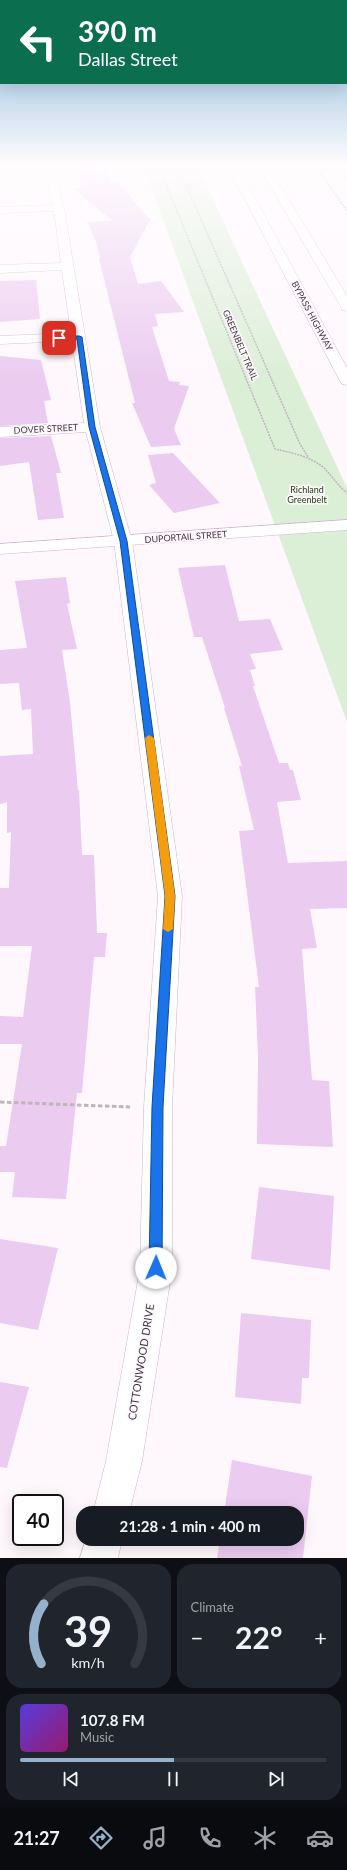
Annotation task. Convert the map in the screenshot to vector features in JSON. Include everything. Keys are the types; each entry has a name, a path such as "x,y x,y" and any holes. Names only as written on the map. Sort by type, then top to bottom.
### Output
{"main road":[{"name":"COTTONWOOD DRIVE","path":"63,238 92,427 123,541 170,896 158,1107 156,1268 124,1461 113,1506"},
{"name":"BYPASS HIGHWAY","path":"271,238 347,381"},
{"path":"306,238 347,307"},
{"path":"0,269 66,266"},
{"path":"0,340 79,337"},
{"name":"DOVER STREET","path":"0,432 92,427"},
{"name":"DUPORTAIL STREET","path":"0,549 347,525"},
{"path":"99,1558 102,1546"}],"path":[{"name":"GREENBELT TRAIL","path":"188,238 275,448 308,457 324,468 340,489 347,493"},
{"path":"209,238 300,444 308,457"},
{"path":"0,1102 131,1106"}],"green space":[{"name":"Richland Greenbelt","path":"170,238 231,238 347,488 347,722"}],"building":[{"path":"94,238 140,238 130,257 138,284 161,281 184,312 155,314 158,326 152,327 169,381 180,382 179,385 189,386 174,429 181,445 151,447 132,403 135,403"},
{"path":"36,280 40,319 0,322 0,281"},
{"path":"0,356 41,360 51,400 44,401 48,423 0,426"},
{"path":"51,436 61,473 56,473 64,518 38,520 29,462 0,466 0,438"},
{"path":"173,453 220,503 174,513 149,485 156,483 148,455"},
{"path":"225,565 239,621 270,619 283,650 250,654 256,669 250,670 255,686 253,686 279,763 288,763 290,770 293,770 301,800 277,802 288,863 347,861 347,908 310,909 317,948 302,949 312,1080 329,1081 333,1147 257,1144 258,1056 255,987 259,987 239,831 254,830 239,766 242,766 202,637 194,637 178,568"},
{"path":"66,577 70,603 67,604 77,649 62,650 70,702 79,790 82,855 94,855 97,933 107,933 105,957 94,957 82,1093 77,1093 66,1199 12,1197 15,1172 0,1172 0,1146 6,1146 22,1044 0,1044 0,1016 23,1017 32,946 0,946 0,888 9,888 11,832 7,833 7,802 0,804 0,756 33,754 31,709 22,710 19,683 0,684 0,650 27,648 15,581"},
{"path":"259,1187 334,1196 330,1270 251,1259"},
{"path":"0,1239 58,1248 38,1330 0,1323"},
{"path":"241,1313 311,1320 309,1378 302,1378 301,1404 235,1397"},
{"path":"0,1382 29,1387 7,1468 0,1467"},
{"path":"232,1460 312,1476 303,1558 217,1558 219,1546 304,1546 304,1506 225,1506"}],"slow traffic":[{"path":"149,738 170,896 168,929"}],"route":[{"path":"59,338 79,337 92,427 123,541 170,896 158,1107 156,1268"}]}
